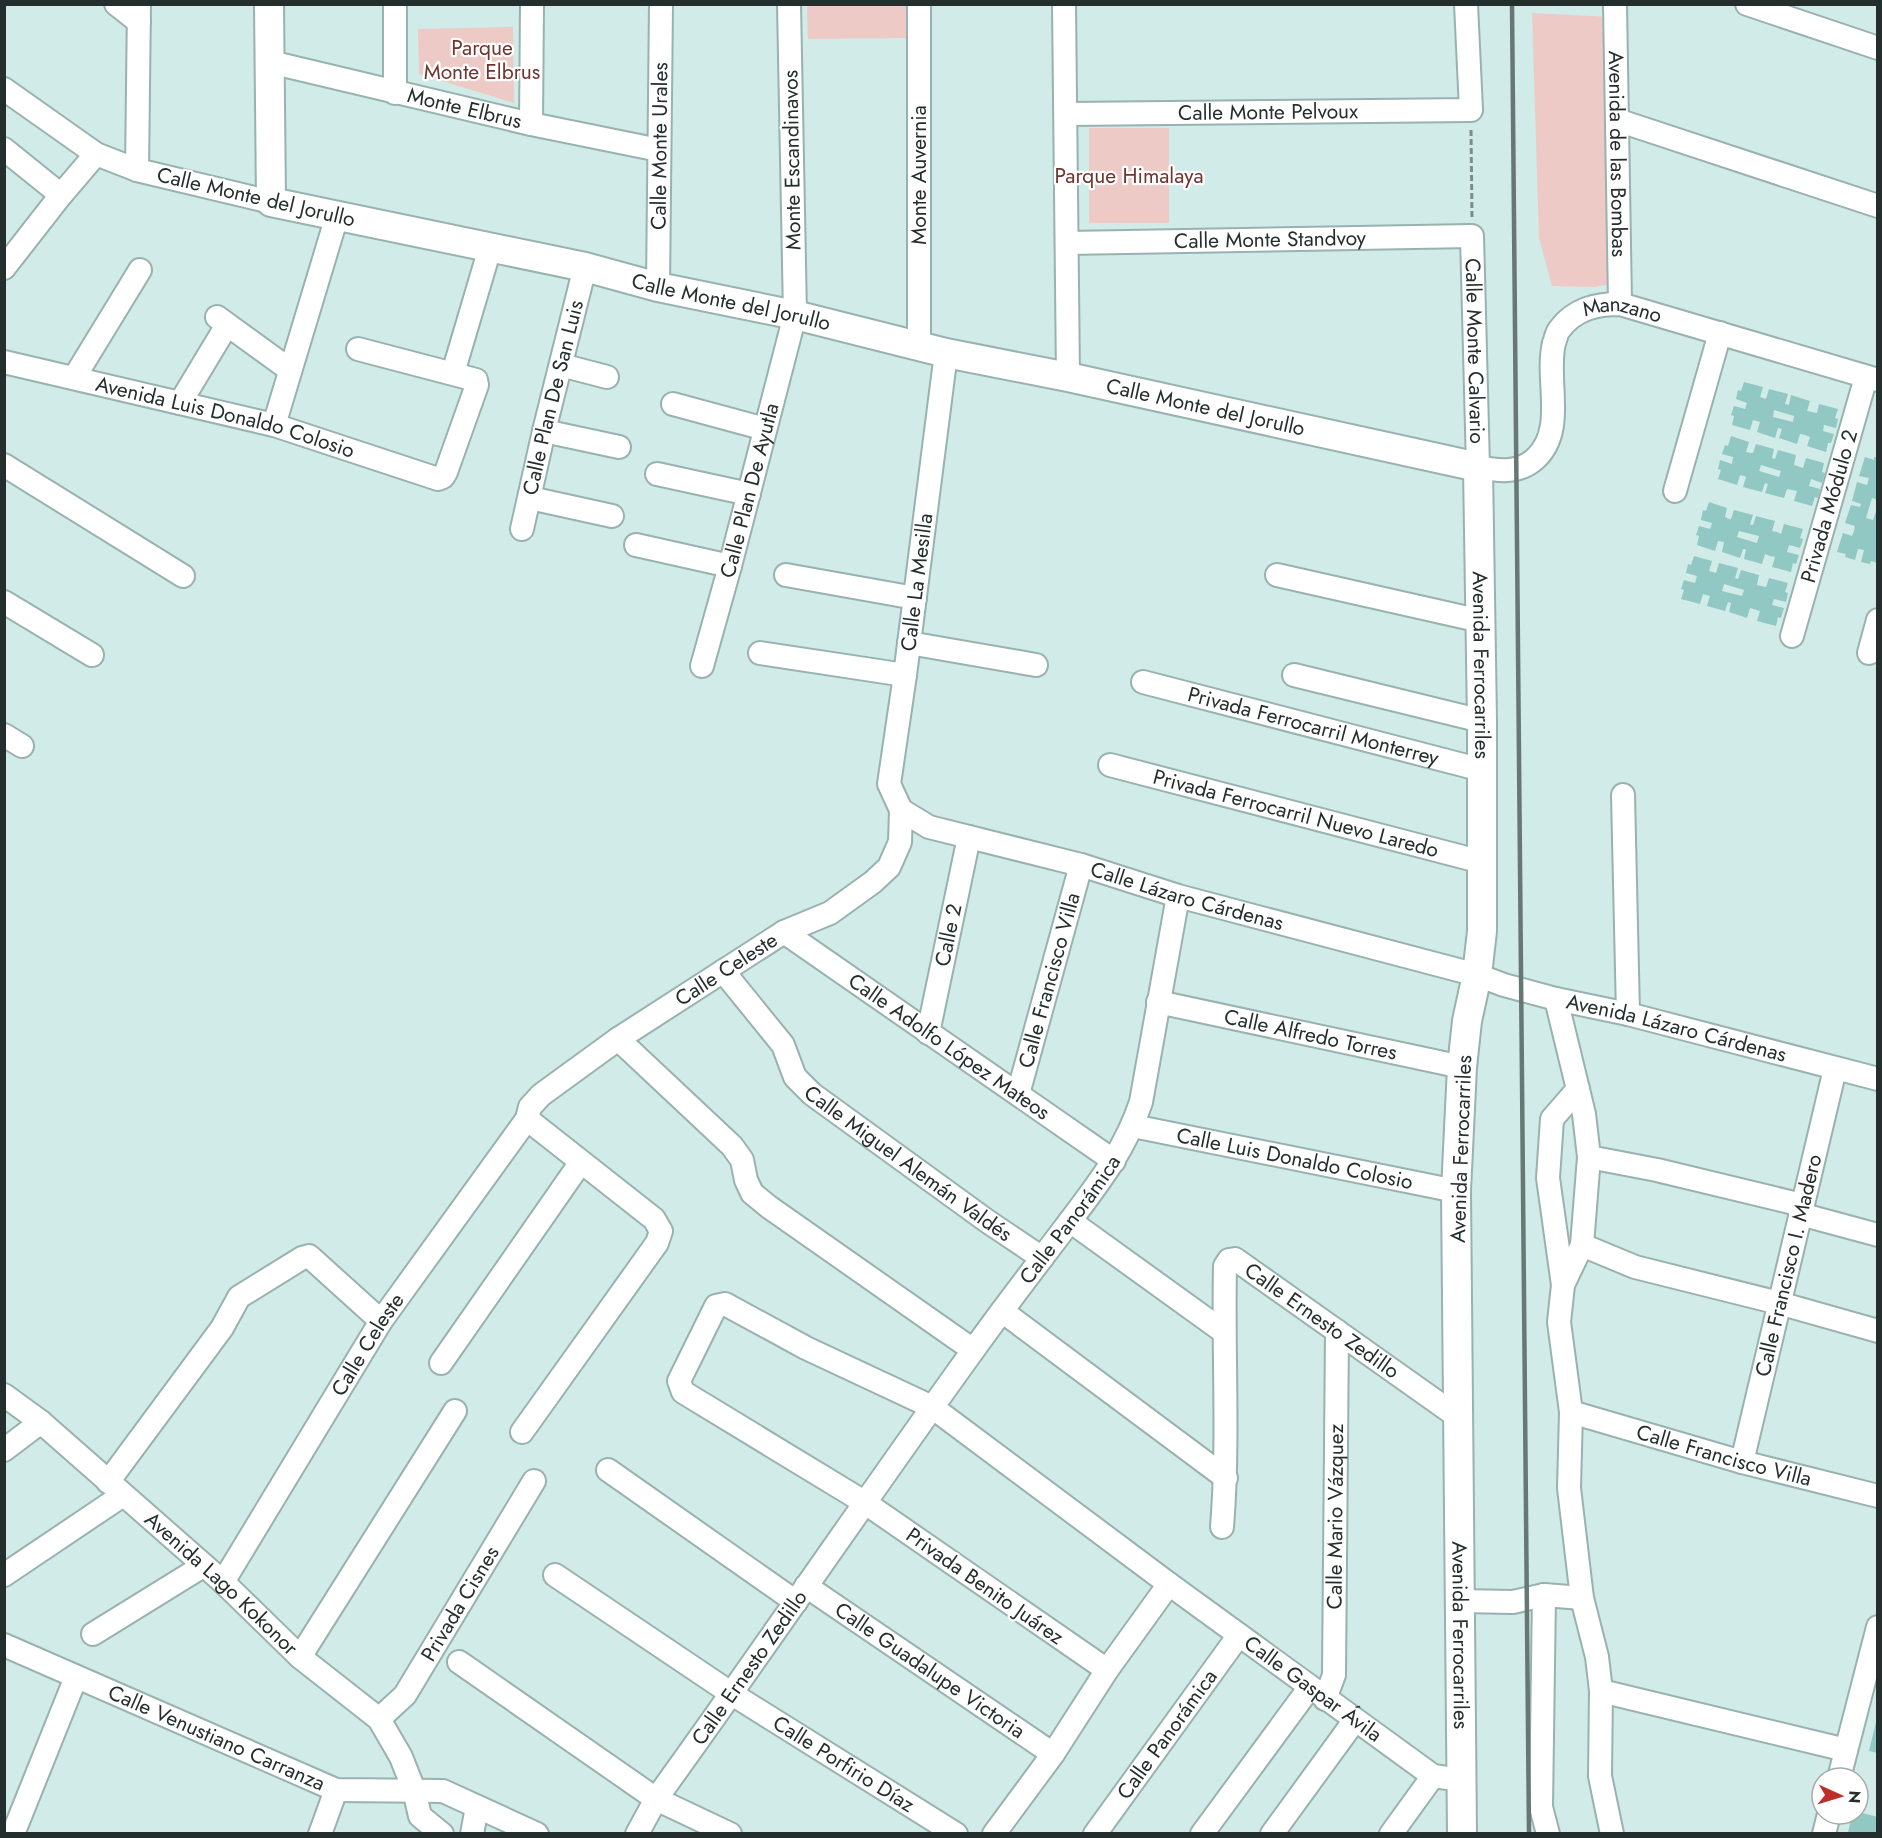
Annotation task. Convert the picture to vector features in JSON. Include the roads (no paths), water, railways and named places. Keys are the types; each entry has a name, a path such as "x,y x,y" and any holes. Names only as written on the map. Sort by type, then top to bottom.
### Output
{"street":[{"path":"116,4 139,13 137,170"},
{"path":"269,4 271,202"},
{"path":"395,4 395,93"},
{"path":"531,124 532,4"},
{"name":"Calle Monte Urales","path":"658,287 661,4"},
{"name":"Monte Escandinavos","path":"789,4 795,315"},
{"name":"Monte Auvernia","path":"919,4 933,350"},
{"path":"1064,4 1068,377"},
{"name":"Calle Monte Pelvoux","path":"1066,114 1471,110 1466,4"},
{"name":"Avenida de las Bombas","path":"1615,4 1620,304"},
{"path":"1747,4 1878,48"},
{"name":"Monte Elbrus","path":"270,62 531,124 659,150"},
{"name":"Calle Monte del Jorullo","path":"4,88 96,154 137,170 271,202 585,267 658,287 795,315 933,350 1068,377 1478,467"},
{"path":"1617,120 1878,206"},
{"path":"4,149 61,195"},
{"path":"4,268 96,154"},
{"path":"274,425 337,216"},
{"name":"Calle Monte Standvoy","path":"1068,243 1472,236"},
{"name":"Calle Monte Calvario","path":"1472,236 1478,467"},
{"path":"358,349 453,373 490,248"},
{"name":"Calle Plan De San Luis","path":"522,529 585,267"},
{"path":"74,378 140,270"},
{"name":"Manzano","path":"1478,467 1516,470 1529,464 1540,454 1549,438 1553,416 1551,355 1558,332 1576,314 1599,304 1620,304 1872,378"},
{"name":"Calle Plan De Ayutla","path":"702,666 795,315"},
{"path":"180,403 222,321 290,370"},
{"path":"1675,491 1720,333"},
{"name":"Calle La Mesilla","path":"901,810 889,784 915,598 933,350"},
{"name":"Avenida Luis Donaldo Colosio","path":"5,362 274,425 438,479 446,472 477,385 476,380 453,373"},
{"path":"561,365 607,377"},
{"name":"Privada Módulo 2","path":"1792,636 1872,378"},
{"path":"673,404 765,429"},
{"path":"544,431 619,447"},
{"path":"4,465 183,576"},
{"name":"Avenida Ferrocarriles","path":"1462,1833 1456,1191 1462,1067 1482,931 1482,722 1478,467"},
{"path":"657,474 749,494"},
{"path":"530,498 612,516"},
{"path":"636,545 730,566"},
{"path":"786,574 915,598"},
{"path":"1276,575 1481,621"},
{"path":"4,602 92,655"},
{"path":"1869,653 1878,620"},
{"path":"909,643 1036,665"},
{"path":"760,653 906,675"},
{"path":"1294,675 1482,722"},
{"name":"Privada Ferrocarril Monterrey","path":"1143,682 1482,770"},
{"name":"Privada Ferrocarril Nuevo Laredo","path":"1110,765 1482,862"},
{"path":"1623,795 1628,1014"},
{"name":"Calle Lázaro Cárdenas","path":"901,810 929,827 1081,865 1178,896 1477,975"},
{"name":"Calle Celeste","path":"223,1582 381,1321 527,1119 530,1107 541,1095 618,1039 783,932 830,913 873,882 889,867 900,842 901,810"},
{"name":"Calle 2","path":"928,1033 969,837"},
{"name":"Calle Francisco Villa","path":"1018,1094 1081,865"},
{"name":"Calle Panorámica","path":"864,1502 973,1350 1114,1161 1133,1126 1141,1102 1178,896"},
{"name":"Calle Adolfo López Mateos","path":"783,932 1114,1161"},
{"name":"Calle Miguel Alemán Valdés","path":"723,971 783,1045 795,1077 812,1094 987,1221 1042,1258"},
{"name":"Avenida Lázaro Cárdenas","path":"1477,975 1556,999 1628,1014 1878,1079"},
{"path":"1556,999 1584,1114 1589,1157 1582,1245 1563,1285"},
{"name":"Calle Alfredo Torres","path":"1158,1002 1462,1067"},
{"path":"618,1039 732,1146 742,1160 746,1180 752,1193 973,1350"},
{"name":"Calle Francisco I. Madero","path":"1742,1462 1835,1069"},
{"path":"1578,1089 1552,1119 1548,1178 1563,1285 1559,1322 1571,1412 1569,1488 1582,1598 1597,1657 1601,1691 1600,1776 1612,1833"},
{"path":"522,1432 657,1243 661,1231 654,1219 527,1119"},
{"name":"Calle Luis Donaldo Colosio","path":"1133,1126 1456,1191"},
{"path":"1589,1157 1657,1170 1801,1209 1878,1235"},
{"path":"441,1363 581,1162"},
{"path":"1070,1221 1224,1332"},
{"path":"1582,1245 1635,1267 1779,1303 1878,1331"},
{"path":"4,1575 115,1488 222,1328 239,1297 302,1258 309,1256 381,1321"},
{"name":"Calle Ernesto Zedillo","path":"1222,1527 1226,1478 1225,1266 1229,1260 1235,1259 1458,1417"},
{"name":"Privada Benito Juárez","path":"806,1348 726,1304 716,1306 679,1381 683,1392 864,1502 1107,1670"},
{"path":"1002,1311 1226,1478"},
{"name":"Calle Mario Vázquez","path":"1202,1833 1334,1675 1337,1331"},
{"name":"Calle Gaspar Ávila","path":"806,1348 932,1407 1169,1584 1433,1776 1462,1780"},
{"name":"Avenida Lago Kokonor","path":"4,1395 41,1422 223,1582 300,1657 379,1719 401,1757 414,1790 420,1815 442,1833"},
{"path":"300,1657 456,1412"},
{"name":"Calle Francisco Villa","path":"1571,1412 1742,1462 1878,1496"},
{"path":"4,1450 41,1422"},
{"name":"Calle Guadalupe Victoria","path":"608,1470 1053,1754"},
{"name":"Privada Cisnes","path":"379,1719 405,1695 534,1481"},
{"name":"Calle Ernesto Zedillo","path":"637,1833 656,1799 732,1694 864,1502"},
{"path":"93,1634 203,1566"},
{"name":"Calle Porfirio Díaz","path":"555,1575 732,1694 956,1833"},
{"path":"994,1833 1053,1754 1107,1670 1169,1584"},
{"path":"1460,1601 1513,1602 1544,1595 1582,1598"},
{"path":"1544,1595 1541,1807 1548,1833"},
{"path":"1842,1766 1874,1655 1878,1627"},
{"name":"Calle Panorámica","path":"1095,1833 1239,1635"},
{"name":"Calle Venustiano Carranza","path":"4,1645 336,1790 443,1791 537,1833"},
{"path":"459,1662 656,1799 730,1833"},
{"path":"13,1833 76,1677"},
{"path":"1601,1691 1846,1750"},
{"path":"1272,1833 1355,1720"},
{"path":"1391,1833 1433,1776"},
{"path":"320,1833 336,1790"},
{"path":"472,1833 477,1807"}],"railway":[{"path":"1512,4 1529,1834"}],"park label":[{"name":"Parque Monte Elbrus","path":"482,60"},
{"name":"Parque Himalaya","path":"1129,176"}]}
